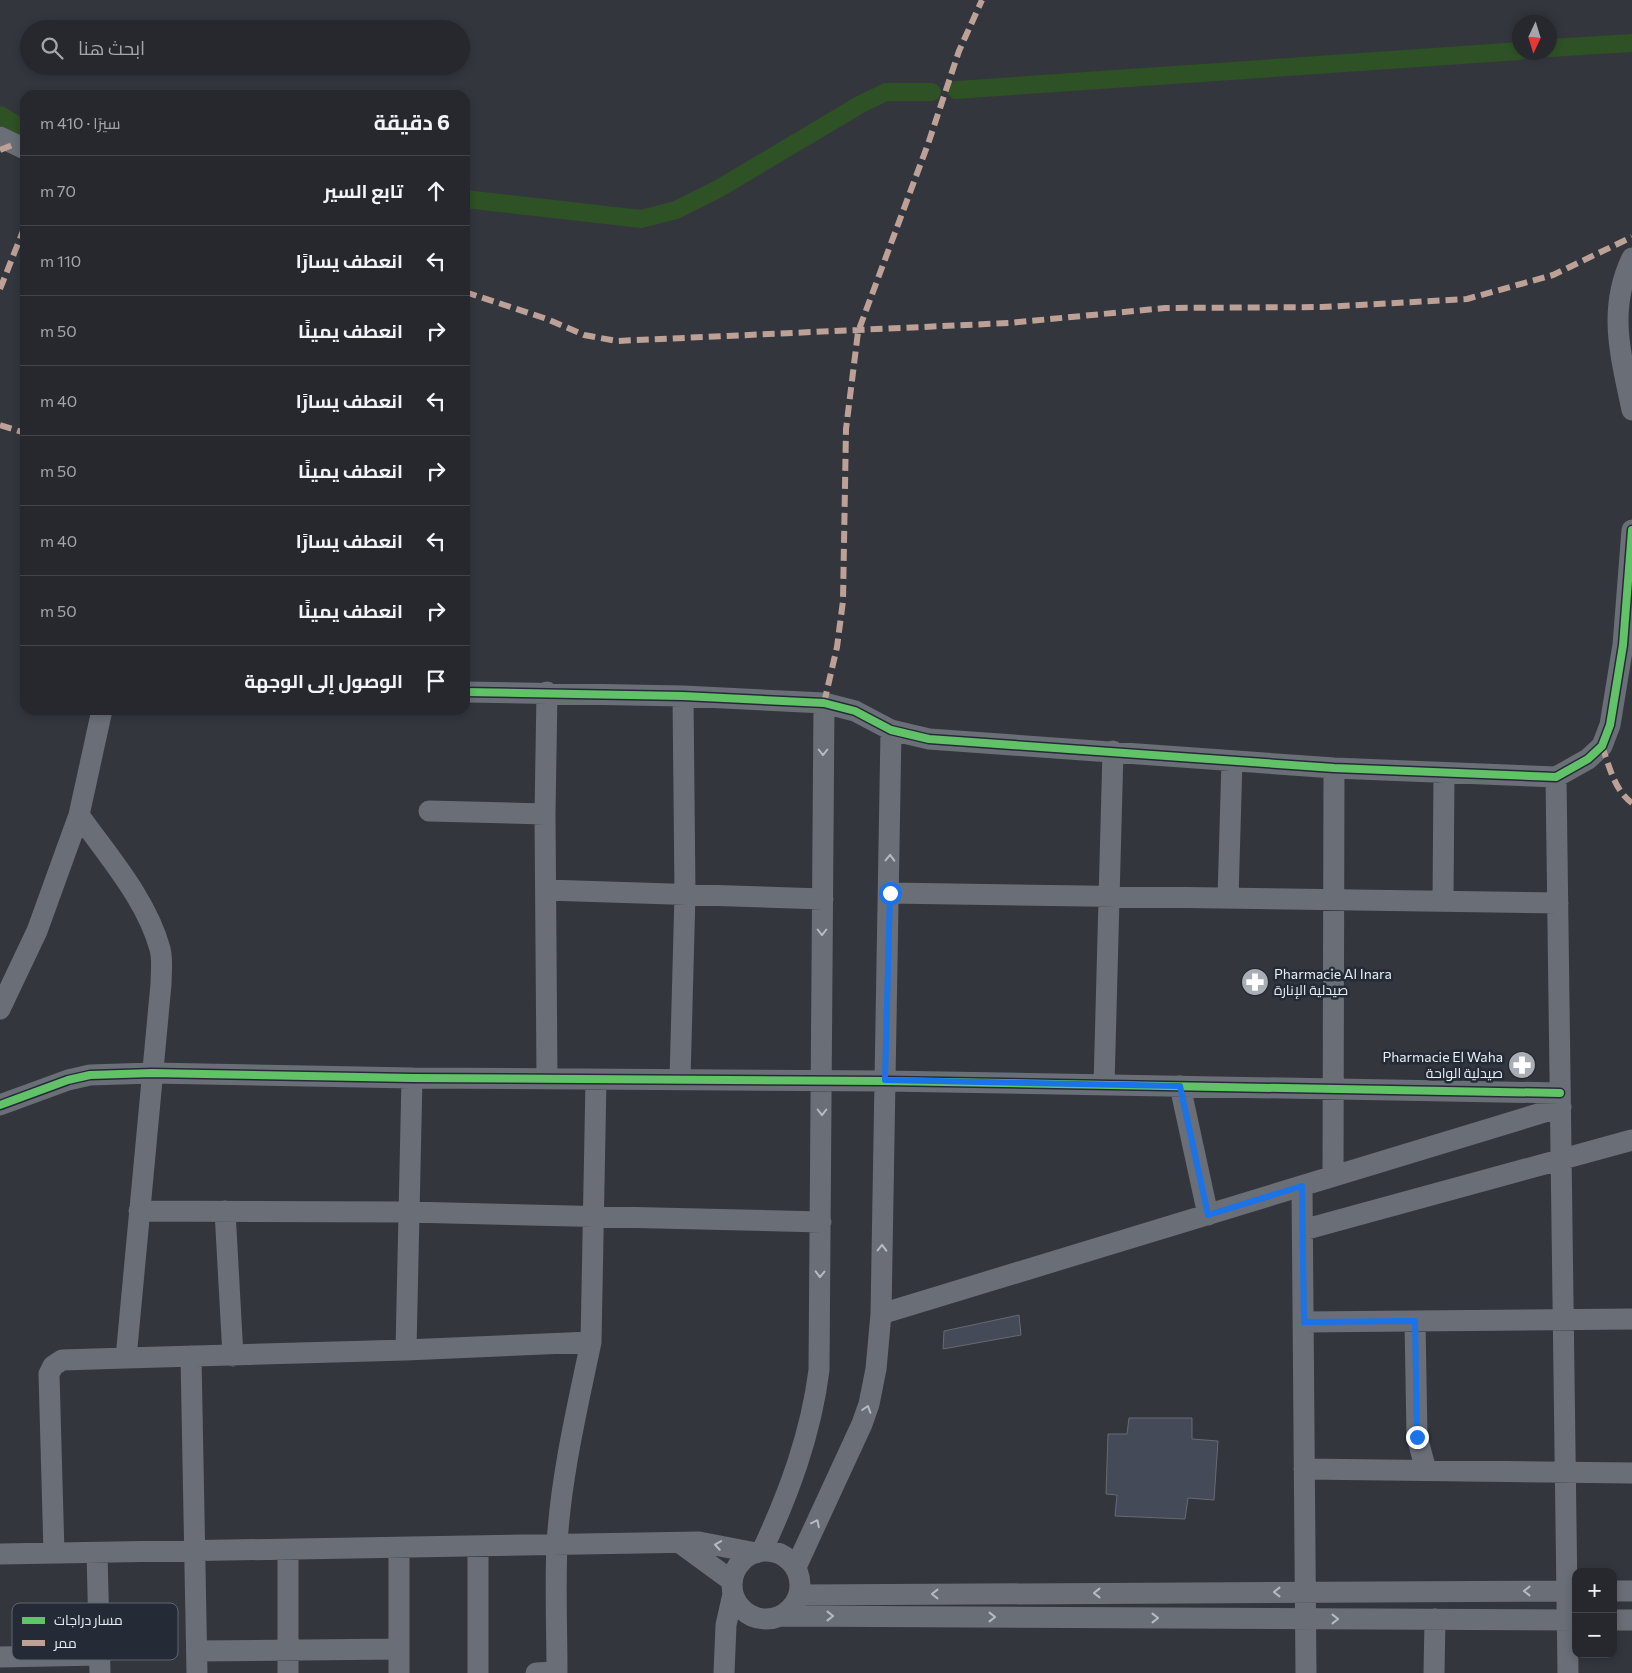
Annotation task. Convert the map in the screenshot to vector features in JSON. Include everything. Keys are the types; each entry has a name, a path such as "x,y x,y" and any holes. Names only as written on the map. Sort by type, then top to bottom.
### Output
{"street":[{"path":"0,137 20,147"},
{"path":"1632,258 1628,278 1617,302 1617,326 1632,410"},
{"path":"470,692 683,696 824,703 855,711 891,730 929,739 1334,768 1556,778 1588,759 1602,746 1610,724 1622,645 1632,531"},
{"path":"546,1078 545,814 547,692"},
{"path":"680,1080 685,894 683,696"},
{"path":"724,1673 726,1625 738,1566 745,1559 759,1552 794,1478 816,1391 821,1222 824,703"},
{"path":"0,1009 37,931 79,815 101,715"},
{"path":"796,1567 849,1454 869,1404 876,1369 881,1314 890,893 891,730"},
{"path":"1104,1085 1113,751"},
{"path":"1228,898 1232,761"},
{"path":"1334,768 1332,1089 1334,1176"},
{"path":"1443,901 1444,774"},
{"path":"1556,778 1565,1472 1572,1620 1568,1673"},
{"path":"429,812 545,814"},
{"path":"79,815 128,884 147,917 160,950 161,984 126,1358"},
{"path":"546,890 823,900"},
{"path":"890,893 1558,903"},
{"path":"0,1105 83,1076 152,1073 596,1080 822,1082 885,1080 1332,1089 1560,1100"},
{"path":"406,1350 412,1078"},
{"path":"536,1673 557,1673 557,1545 565,1472 591,1342 595,1215 596,1080"},
{"path":"1180,1086 1208,1215"},
{"path":"881,1314 1334,1176 1560,1100"},
{"path":"1303,1230 1632,1140"},
{"path":"1302,1186 1306,1673"},
{"path":"225,1211 233,1356"},
{"path":"139,1212 408,1212 595,1215 821,1222"},
{"path":"1304,1322 1632,1319"},
{"path":"1415,1321 1417,1437 1426,1470"},
{"path":"54,1553 49,1374 53,1366 62,1360 233,1356 591,1342"},
{"path":"191,1356 197,1673"},
{"path":"1304,1468 1632,1473"},
{"path":"0,1554 698,1542 781,1555 796,1567 800,1576 799,1595 795,1604 781,1616"},
{"path":"680,1543 733,1588 737,1604 752,1616 769,1619 781,1616 1572,1620"},
{"path":"478,1546 478,1673"},
{"path":"399,1548 399,1673"},
{"path":"288,1550 288,1673"},
{"path":"97,1553 98,1603"},
{"path":"1617,1591 1632,1590"},
{"path":"799,1595 1571,1591"},
{"path":"724,1649 752,1616"},
{"path":"1434,1673 1435,1619"},
{"path":"1617,1620 1632,1620"},
{"path":"196,1652 399,1649"},
{"path":"43,1660 100,1664"}],"building":[{"path":"1019,1315 1021,1335 943,1349 944,1331"},
{"path":"1129,1418 1192,1418 1192,1439 1218,1441 1214,1500 1188,1498 1185,1519 1115,1516 1117,1495 1106,1494 1108,1434 1127,1434"}],"waterway":[{"path":"1557,48 1632,43"},
{"path":"956,90 1512,52"},
{"path":"470,200 641,219 676,210 718,189 861,104 886,92 932,92"},
{"path":"0,115 20,127"}],"marked path":[{"path":"824,703 837,647 843,601 846,429 858,332 928,144 959,51 982,0"},
{"path":"0,150 15,144"},
{"path":"470,294 547,319 584,335 617,341 1009,323 1165,308 1322,307 1467,299 1553,275 1632,237"},
{"path":"0,289 20,239"},
{"path":"0,425 20,431"},
{"path":"1602,746 1616,784 1632,803"}],"cycle path":[{"path":"470,692 683,696 824,703 855,711 891,730 929,739 1334,768 1556,777 1588,759 1602,746 1610,725 1623,645 1632,530"},
{"path":"0,1105 68,1080 90,1075 152,1073 412,1078 885,1081 1560,1093"}],"place":[{"name":"Pharmacie Al Inara صيدلية الإنارة","path":"1255,982"},
{"name":"Pharmacie El Waha صيدلية الواحة","path":"1522,1065"}],"route":[{"path":"890,893 885,1080 1180,1086 1208,1215 1302,1186 1304,1322 1415,1321 1417,1437"}]}
